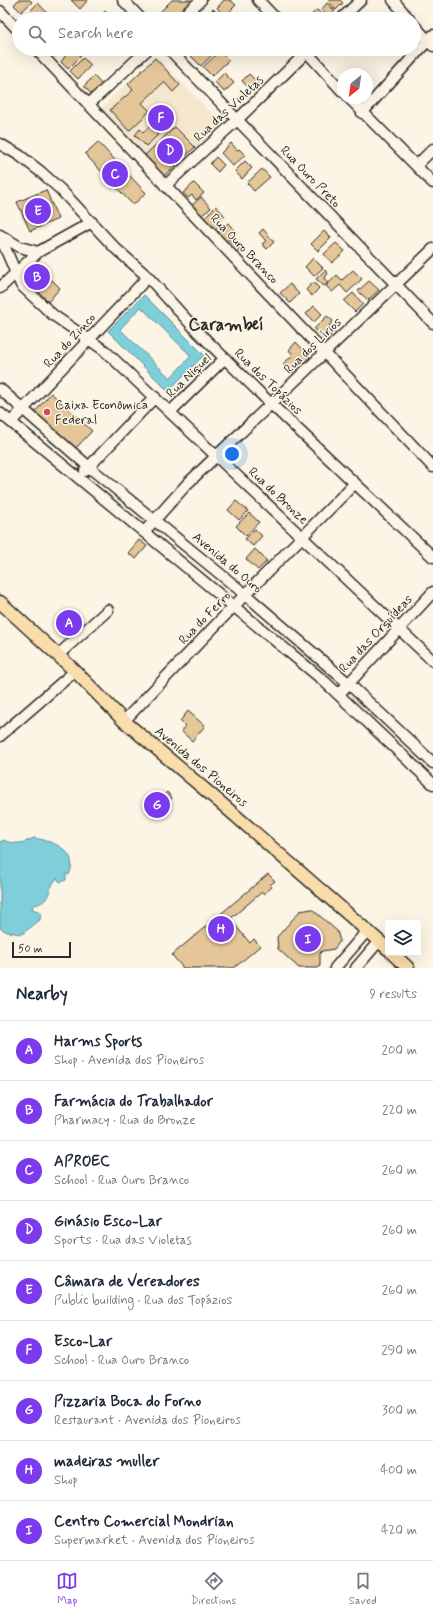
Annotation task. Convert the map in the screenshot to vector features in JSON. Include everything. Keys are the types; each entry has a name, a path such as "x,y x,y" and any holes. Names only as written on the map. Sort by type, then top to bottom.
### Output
{"main road":[{"name":"Avenida dos Pioneiros","path":"0,602 75,671 124,721 228,809 385,946"},
{"path":"395,956 408,968"}],"street":[{"path":"123,0 134,12"},
{"path":"187,12 200,0"},
{"path":"258,0 269,12"},
{"path":"348,12 361,0"},
{"path":"393,0 403,12"},
{"path":"0,11 12,24"},
{"path":"421,32 431,41 421,51"},
{"name":"Rua Ouro Branco","path":"43,56 433,467"},
{"path":"89,104 140,56"},
{"name":"Rua Ouro Preto","path":"176,56 433,323"},
{"name":"Rua das Violetas","path":"165,186 237,120 301,56"},
{"path":"312,56 337,85"},
{"path":"362,113 417,56"},
{"path":"354,104 433,183"},
{"name":"Rua dos Topázios","path":"0,144 41,172 61,190 92,222 114,248 148,277 197,331 271,404 433,557"},
{"path":"416,166 433,149"},
{"path":"0,288 14,273 38,252 92,222"},
{"path":"0,235 20,247 38,252"},
{"name":"Rua do Bronze","path":"0,235 20,285 53,315 104,350 433,661"},
{"name":"Rua dos Lírios","path":"144,532 187,484 433,249"},
{"name":"Rua do Zinco","path":"11,422 148,277"},
{"name":"Rua Niquel","path":"170,412 225,358"},
{"name":"Avenida do Ouro","path":"0,389 89,467 246,595 348,683 433,763"},
{"name":"Rua Niquel","path":"79,478 155,397"},
{"path":"0,413 339,694 433,784"},
{"name":"Rua do Ferro","path":"124,721 355,483"},
{"name":"Rua das Orquídeas","path":"339,694 433,592"},
{"path":"58,655 108,610"},
{"path":"0,736 75,671"},
{"path":"334,968 367,931"},
{"path":"356,968 379,941"}],"shaded area":[{"path":"156,56 223,125 165,180 99,110"}],"water":[{"path":"144,295 204,355 168,391 108,331","holes":["141,307 191,356 170,378 120,329"]},
{"path":"34,838 56,845 68,854 71,860 69,875 66,873 66,880 60,882 57,878 46,898 39,904 33,905 32,909 41,912 40,920 22,934 7,932 0,928 0,842 3,840 11,843 18,843 26,842"}],"building":[{"path":"18,0 30,0 32,2 21,12 14,5"},
{"path":"71,0 88,0 80,9"},
{"path":"172,0 191,0 193,2 183,12 160,12"},
{"path":"224,0 230,0 236,5 229,12 221,12 217,8"},
{"path":"340,0 343,3 336,10 328,1"},
{"path":"38,3 46,12 29,12"},
{"path":"327,3 335,11 323,12 321,10"},
{"path":"65,56 81,56 68,69 61,62"},
{"path":"191,56 211,56 201,66"},
{"path":"215,56 225,56 229,60 212,76 203,67"},
{"path":"83,58 91,65 78,79 70,71"},
{"path":"155,58 180,85 173,92 164,82 142,103 150,111 129,131 110,110 133,90 128,84"},
{"path":"224,73 234,83 224,92 215,82"},
{"path":"249,74 258,83 251,90 242,81"},
{"path":"94,76 102,85 92,95 84,86"},
{"path":"150,126 158,135 146,146 135,135 140,129 143,132"},
{"path":"175,127 195,147 164,176 145,155"},
{"path":"98,142 146,193 133,205 85,154"},
{"path":"231,143 237,150 239,149 245,155 233,166 221,153"},
{"path":"216,157 224,165 218,172 210,164"},
{"path":"245,161 252,168 242,179 235,171"},
{"path":"262,169 270,177 254,191 247,183"},
{"path":"194,183 204,193 196,200 192,195 188,198 183,193"},
{"path":"46,190 58,219 30,231 17,202"},
{"path":"201,197 211,208 201,216 191,206"},
{"path":"216,206 225,216 214,230 203,219"},
{"path":"228,223 236,232 225,243 216,234"},
{"path":"263,229 274,242 267,249 262,244 266,241 259,233"},
{"path":"324,231 331,238 318,251 311,244"},
{"path":"234,237 243,246 234,254 226,245"},
{"path":"336,243 345,251 332,263 324,254"},
{"path":"313,258 323,268 314,276 305,267"},
{"path":"37,268 47,281 37,289 29,282 30,274"},
{"path":"325,270 328,274 324,278 328,283 324,286 316,279"},
{"path":"353,270 362,279 347,293 340,285 332,292 326,286 337,275 342,280"},
{"path":"52,280 60,288 48,302 39,292"},
{"path":"369,281 379,290 368,300 358,291"},
{"path":"313,282 319,288 312,296 306,290"},
{"path":"290,284 299,294 290,303 280,293"},
{"path":"353,293 363,304 355,312 344,301"},
{"path":"314,306 322,314 314,322 306,314"},
{"path":"327,316 333,321 329,326 334,332 326,341 314,329"},
{"path":"296,342 310,357 292,373 283,364 293,355 289,350"},
{"path":"51,393 92,431 75,449 34,413"},
{"path":"236,501 248,511 239,520 228,510"},
{"path":"249,513 259,522 246,536 236,526"},
{"path":"255,529 262,536 253,546 245,539"},
{"path":"139,540 147,546 136,559 128,553"},
{"path":"255,549 267,561 258,570 246,559"},
{"path":"71,611 81,620 67,635 57,626"},
{"path":"188,711 205,726 192,741 181,731 185,726 180,721"},
{"path":"167,792 172,798 165,805 169,809 160,818 148,806 156,797 159,800"},
{"path":"268,874 275,881 270,885 272,887 264,894 262,892 230,919 250,943 254,939 260,946 234,968 183,968 172,955"},
{"path":"312,909 337,931 340,941 334,949 322,951 320,953 320,966 318,968 299,968 278,949 277,937 300,911"}],"place":[{"name":"Esco-Lar","path":"161,118"},
{"name":"Ginásio Esco-Lar","path":"170,151"},
{"name":"APROEC","path":"115,174"},
{"name":"Câmara de Vereadores","path":"38,211"},
{"name":"Farmácia do Trabalhador","path":"37,277"},
{"name":"Caixa Econômica Federal","path":"47,412"},
{"name":"Harms Sports","path":"69,623"},
{"name":"Pizzaria Boca do Forno","path":"157,805"},
{"name":"madeiras muller","path":"221,929"},
{"name":"Centro Comercial Mondrian","path":"308,939"}],"district":[{"name":"Carambeí","path":"226,325"}]}
